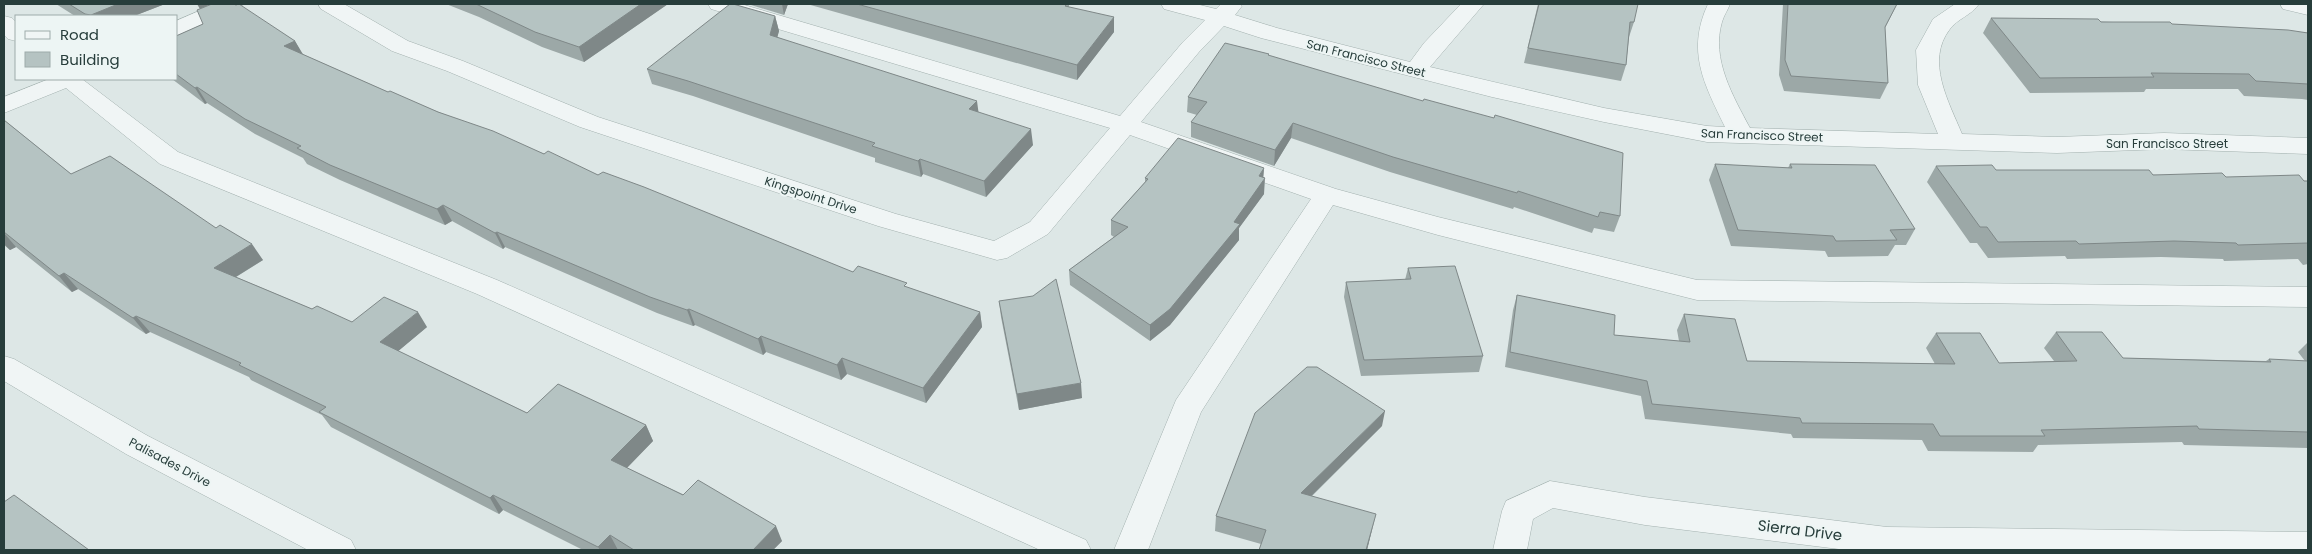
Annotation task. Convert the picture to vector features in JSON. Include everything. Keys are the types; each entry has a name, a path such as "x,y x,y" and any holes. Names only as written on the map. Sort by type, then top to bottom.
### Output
{"street":[{"path":"178,28 232,4"},
{"name":"Kingspoint Drive","path":"328,4 400,46 455,66 588,122 887,220 997,251 1039,228 1191,47 1227,10"},
{"path":"719,4 1126,125 1327,195 1438,226 1697,290 2308,297"},
{"name":"San Francisco Street","path":"1172,4 1227,10 1269,33 1492,90 1604,115 1707,134 2057,145 2164,141 2308,146"},
{"path":"1415,71 1432,48 1473,4"},
{"path":"1719,4 1710,18 1708,44 1712,76 1741,134"},
{"path":"1953,141 1930,85 1927,50 1941,24 1968,4"},
{"path":"2291,4 2308,9"},
{"path":"4,23 15,33"},
{"path":"4,106 66,80"},
{"path":"69,80 169,158 487,287 1074,550"},
{"path":"1131,550 1187,408 1327,195"},
{"name":"Palisades Drive","path":"4,367 137,445 340,550"},
{"name":"Sierra Drive","path":"1510,550 1518,511 1550,494 1799,540 2308,546"}],"building":[{"path":"69,4 118,4 91,15 85,14"},
{"path":"212,4 239,4 295,41 284,46 388,92 390,91 438,112 493,131 544,154 548,151 598,175 603,172 644,187 853,272 858,266 907,283 904,286 980,312 923,388 842,358 837,365 761,336 758,339 689,309 687,310 650,297 497,232 495,233 443,205 437,209 330,165 297,148 301,146 245,119 178,75 178,35 203,24 197,10"},
{"path":"476,4 641,4 579,47 535,32"},
{"path":"730,4 775,16 770,35 977,101 969,109 1031,129 984,181 920,159 918,161 872,146 875,143 647,69"},
{"path":"857,4 1067,4 1065,6 1114,17 1077,65"},
{"path":"1539,4 1638,4 1634,22 1630,22 1626,65 1528,48"},
{"path":"1788,4 1897,4 1885,27 1888,83 1791,76 1785,60"},
{"path":"1991,18 2098,19 2101,22 2170,22 2172,24 2288,30 2308,33 2308,84 2256,81 2249,74 2151,73 2154,77 2040,78"},
{"path":"1225,43 1269,54 1423,101 1424,99 1494,118 1495,115 1623,153 1620,216 1600,212 1598,217 1518,191 1517,193 1393,157 1293,123 1275,150 1191,122 1207,102 1188,97"},
{"path":"4,120 71,174 110,156 216,228 220,225 252,244 214,268 312,309 317,306 352,322 384,297 418,312 380,342 527,413 558,384 646,425 611,460 683,495 698,480 776,526 753,550 634,550 610,535 598,547 493,495 490,498 319,412 326,407 239,365 241,363 136,316 133,318 64,273 59,276 4,232"},
{"path":"1178,138 1264,168 1259,176 1265,178 1234,222 1240,224 1170,309 1150,325 1069,270 1128,227 1111,220 1148,179 1145,178"},
{"path":"1715,164 1792,168 1790,164 1875,165 1915,229 1890,230 1897,240 1836,241 1833,236 1738,230"},
{"path":"1992,165 1996,170 2149,170 2153,175 2222,173 2226,177 2299,175 2304,181 2308,181 2308,243 2238,245 2236,243 2174,241 2079,244 2076,241 1998,242 1987,227 1980,227 1936,166"},
{"path":"1455,266 1483,356 1364,360 1346,282 1411,279 1408,268"},
{"path":"1056,279 1081,383 1017,394 999,301 1033,296"},
{"path":"1517,295 1615,315 1614,335 1690,342 1684,314 1735,319 1747,361 1955,364 1936,333 1980,333 1999,363 2077,361 2056,332 2102,332 2123,358 2271,362 2269,359 2308,361 2308,432 2199,429 2197,426 2041,430 2045,436 1940,436 1933,424 1802,423 1800,418 1652,404 1647,381 1510,352"},
{"path":"1307,367 1317,367 1385,411 1301,493 1376,514 1366,550 1259,550 1266,530 1216,516 1255,413"},
{"path":"14,495 89,550 4,550 4,502"}]}
